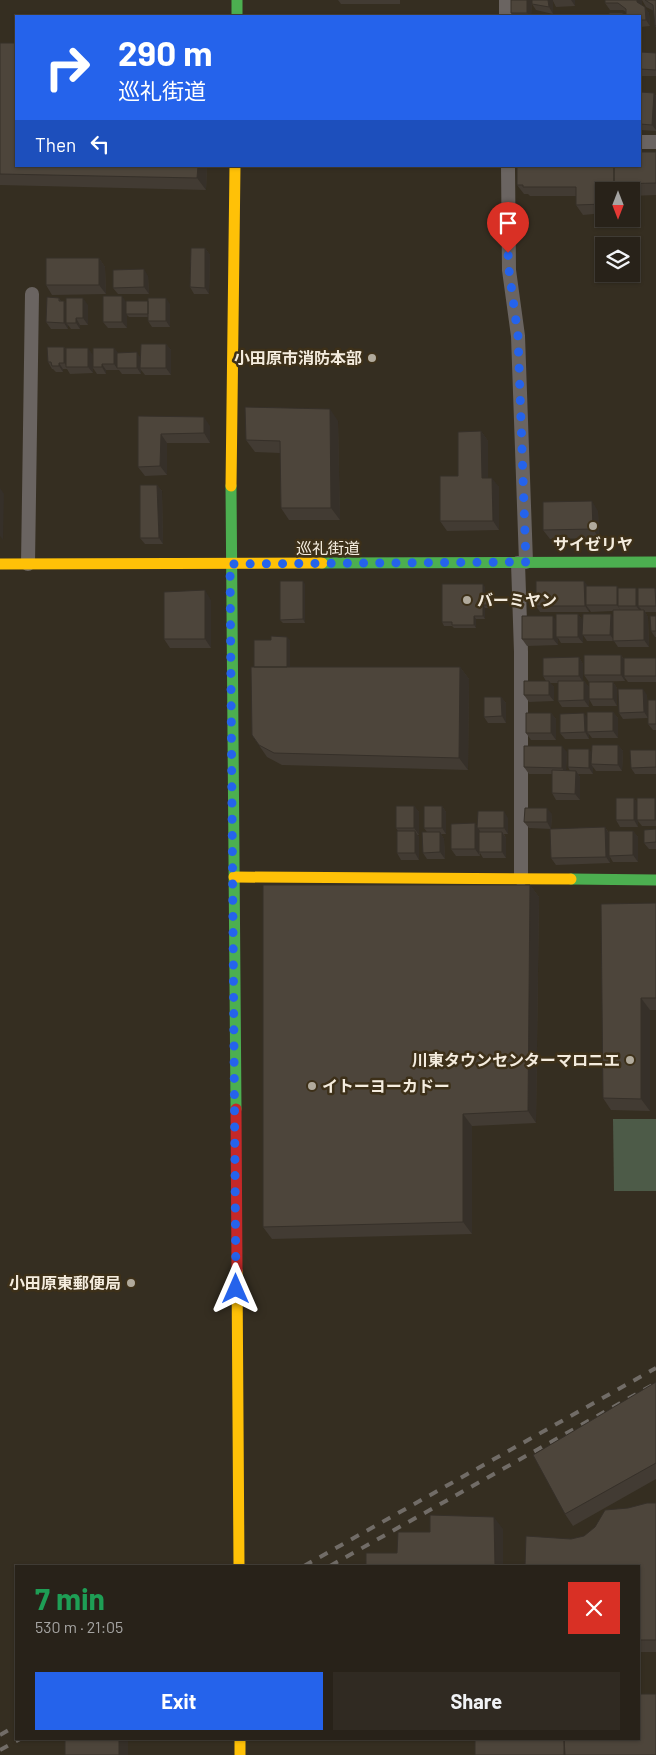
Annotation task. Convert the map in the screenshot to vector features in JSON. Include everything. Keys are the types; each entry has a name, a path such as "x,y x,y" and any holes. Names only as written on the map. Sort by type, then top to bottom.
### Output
{"street":[{"path":"237,0 237,15"},
{"path":"506,0 506,15"},
{"path":"641,142 656,142"},
{"path":"235,167 230,564 239,1565"},
{"path":"508,167 509,270 518,336 522,563 521,879"},
{"path":"28,564 32,294"},
{"name":"巡礼街道","path":"0,564 656,562"},
{"path":"234,877 656,880"},
{"path":"240,1740 240,1755"}],"green space":[{"path":"613,1119 656,1119 656,1191 614,1191"}],"building":[{"path":"511,0 527,0 527,13 511,13"},
{"path":"532,0 548,0 549,7 532,4"},
{"path":"605,0 637,0 637,2 645,7 646,20 641,20 641,15 626,15 626,9 618,3 605,3"},
{"path":"645,0 656,0 655,26 653,5"},
{"path":"609,13 623,13 623,15 609,15"},
{"path":"0,43 15,43 15,167 198,167 197,178 0,174"},
{"path":"641,52 656,53 656,70 641,69"},
{"path":"641,92 654,93 652,125 641,124"},
{"path":"641,152 656,152 656,183 614,182 614,167 641,167"},
{"path":"517,167 614,167 614,182 595,182 595,204 576,205 576,187 523,187 523,185 517,185"},
{"path":"191,248 205,248 205,288 190,287"},
{"path":"46,258 99,258 99,285 46,285"},
{"path":"144,269 144,287 113,288 113,270"},
{"path":"103,296 122,296 122,322 103,322"},
{"path":"47,297 59,298 59,301 64,301 64,323 46,322"},
{"path":"66,298 83,298 83,318 76,318 76,323 66,323"},
{"path":"148,298 166,298 166,321 148,321"},
{"path":"126,301 148,301 148,314 126,314"},
{"path":"141,344 166,344 166,368 140,368"},
{"path":"47,347 64,347 64,363 59,363 59,366 52,366 51,362 48,362"},
{"path":"66,348 88,348 88,367 66,367"},
{"path":"93,348 114,348 114,364 102,364 102,367 93,367"},
{"path":"137,352 137,368 117,368 117,353"},
{"path":"245,407 330,409 331,508 281,508 280,441 246,440"},
{"path":"138,416 204,417 204,433 161,434 160,466 138,467"},
{"path":"481,431 482,478 492,478 493,521 440,521 440,476 458,476 458,432"},
{"path":"140,485 157,485 159,538 140,538"},
{"path":"592,501 593,529 543,530 543,502"},
{"path":"280,581 303,581 303,619 280,620"},
{"path":"536,581 584,581 585,606 536,606"},
{"path":"442,584 483,584 483,595 489,595 489,605 483,605 483,616 474,616 474,625 452,625 452,622 442,622"},
{"path":"586,586 617,586 617,605 586,605"},
{"path":"618,588 636,588 636,606 618,606"},
{"path":"638,588 655,588 656,606 638,606"},
{"path":"205,590 205,639 164,639 164,592"},
{"path":"613,610 644,610 644,640 613,641"},
{"path":"556,614 578,614 578,637 556,637"},
{"path":"583,614 611,614 610,635 582,635"},
{"path":"522,616 553,616 553,639 522,639"},
{"path":"650,616 656,616 656,631 651,631"},
{"path":"271,636 287,637 287,667 254,667 254,640 271,640"},
{"path":"584,655 621,655 621,675 584,675"},
{"path":"579,657 579,676 543,676 543,658"},
{"path":"624,658 656,658 656,676 624,676"},
{"path":"251,667 460,667 459,758 274,753 259,745 252,735"},
{"path":"524,681 549,681 549,695 524,695"},
{"path":"558,681 584,681 584,700 558,701"},
{"path":"589,682 613,682 613,699 589,699"},
{"path":"618,689 643,689 644,712 619,713"},
{"path":"484,697 501,697 502,716 484,717"},
{"path":"648,700 656,700 656,724 648,724"},
{"path":"587,712 613,712 613,731 587,732"},
{"path":"526,713 551,713 551,733 526,733"},
{"path":"584,713 585,732 560,733 560,714"},
{"path":"592,745 618,745 618,765 591,764"},
{"path":"524,746 562,746 562,768 524,767"},
{"path":"568,749 589,749 589,768 568,767"},
{"path":"630,750 656,750 656,767 631,768"},
{"path":"552,770 576,771 575,794 552,793"},
{"path":"616,798 634,798 634,820 616,820"},
{"path":"637,798 655,798 655,820 637,820"},
{"path":"396,806 414,806 414,828 396,828"},
{"path":"424,806 442,806 442,828 424,828"},
{"path":"525,808 547,808 547,822 524,822"},
{"path":"478,811 504,811 504,828 477,828"},
{"path":"475,823 475,849 451,849 451,824"},
{"path":"605,827 606,857 551,858 550,829"},
{"path":"656,829 656,842 644,843 644,830"},
{"path":"397,831 415,831 415,853 397,853"},
{"path":"609,831 633,831 633,855 609,856"},
{"path":"422,832 440,832 440,852 423,853"},
{"path":"479,832 502,832 502,852 479,852"},
{"path":"263,885 530,885 528,1111 463,1114 463,1222 263,1227"},
{"name":"川東タウンセンターマロニエ","path":"656,903 656,998 641,998 641,1099 603,1098 601,904"},
{"path":"656,1382 656,1463 565,1514 533,1455"},
{"path":"647,1503 656,1503 656,1640 640,1640 640,1565 525,1565 526,1536 571,1539 584,1536 595,1527 605,1510 628,1508"},
{"path":"430,1515 494,1517 495,1565 366,1565 366,1553 397,1553 398,1532 430,1532"},
{"path":"640,1694 656,1694 656,1755 565,1755 564,1740 640,1740"},
{"path":"65,1740 119,1740 119,1755 65,1755"},
{"path":"475,1740 564,1740 564,1755 475,1755"}],"railway":[{"path":"306,1565 656,1368"},
{"path":"332,1565 656,1383"},
{"path":"0,1735 15,1727"},
{"path":"0,1750 18,1740"}],"traffic: fast":[{"path":"237,0 237,15"},
{"path":"231,486 236,1109"},
{"path":"322,563 656,562"},
{"path":"571,879 656,880"}],"traffic: slow":[{"path":"231,486 235,167"},
{"path":"0,564 322,563"},
{"path":"234,877 571,879"},
{"path":"237,1271 239,1565"},
{"path":"240,1740 240,1755"}],"traffic: jam":[{"path":"236,1109 237,1271"}],"place":[{"name":"小田原市消防本部","path":"372,358"},
{"name":"サイゼリヤ","path":"593,526"},
{"name":"バーミヤン","path":"467,600"},
{"name":"川東タウンセンターマロニエ","path":"630,1060"},
{"name":"イトーヨーカドー","path":"312,1086"},
{"name":"小田原東郵便局","path":"131,1283"}],"route":[{"path":"236,1289 230,564 526,562 518,336 508,253"}]}
